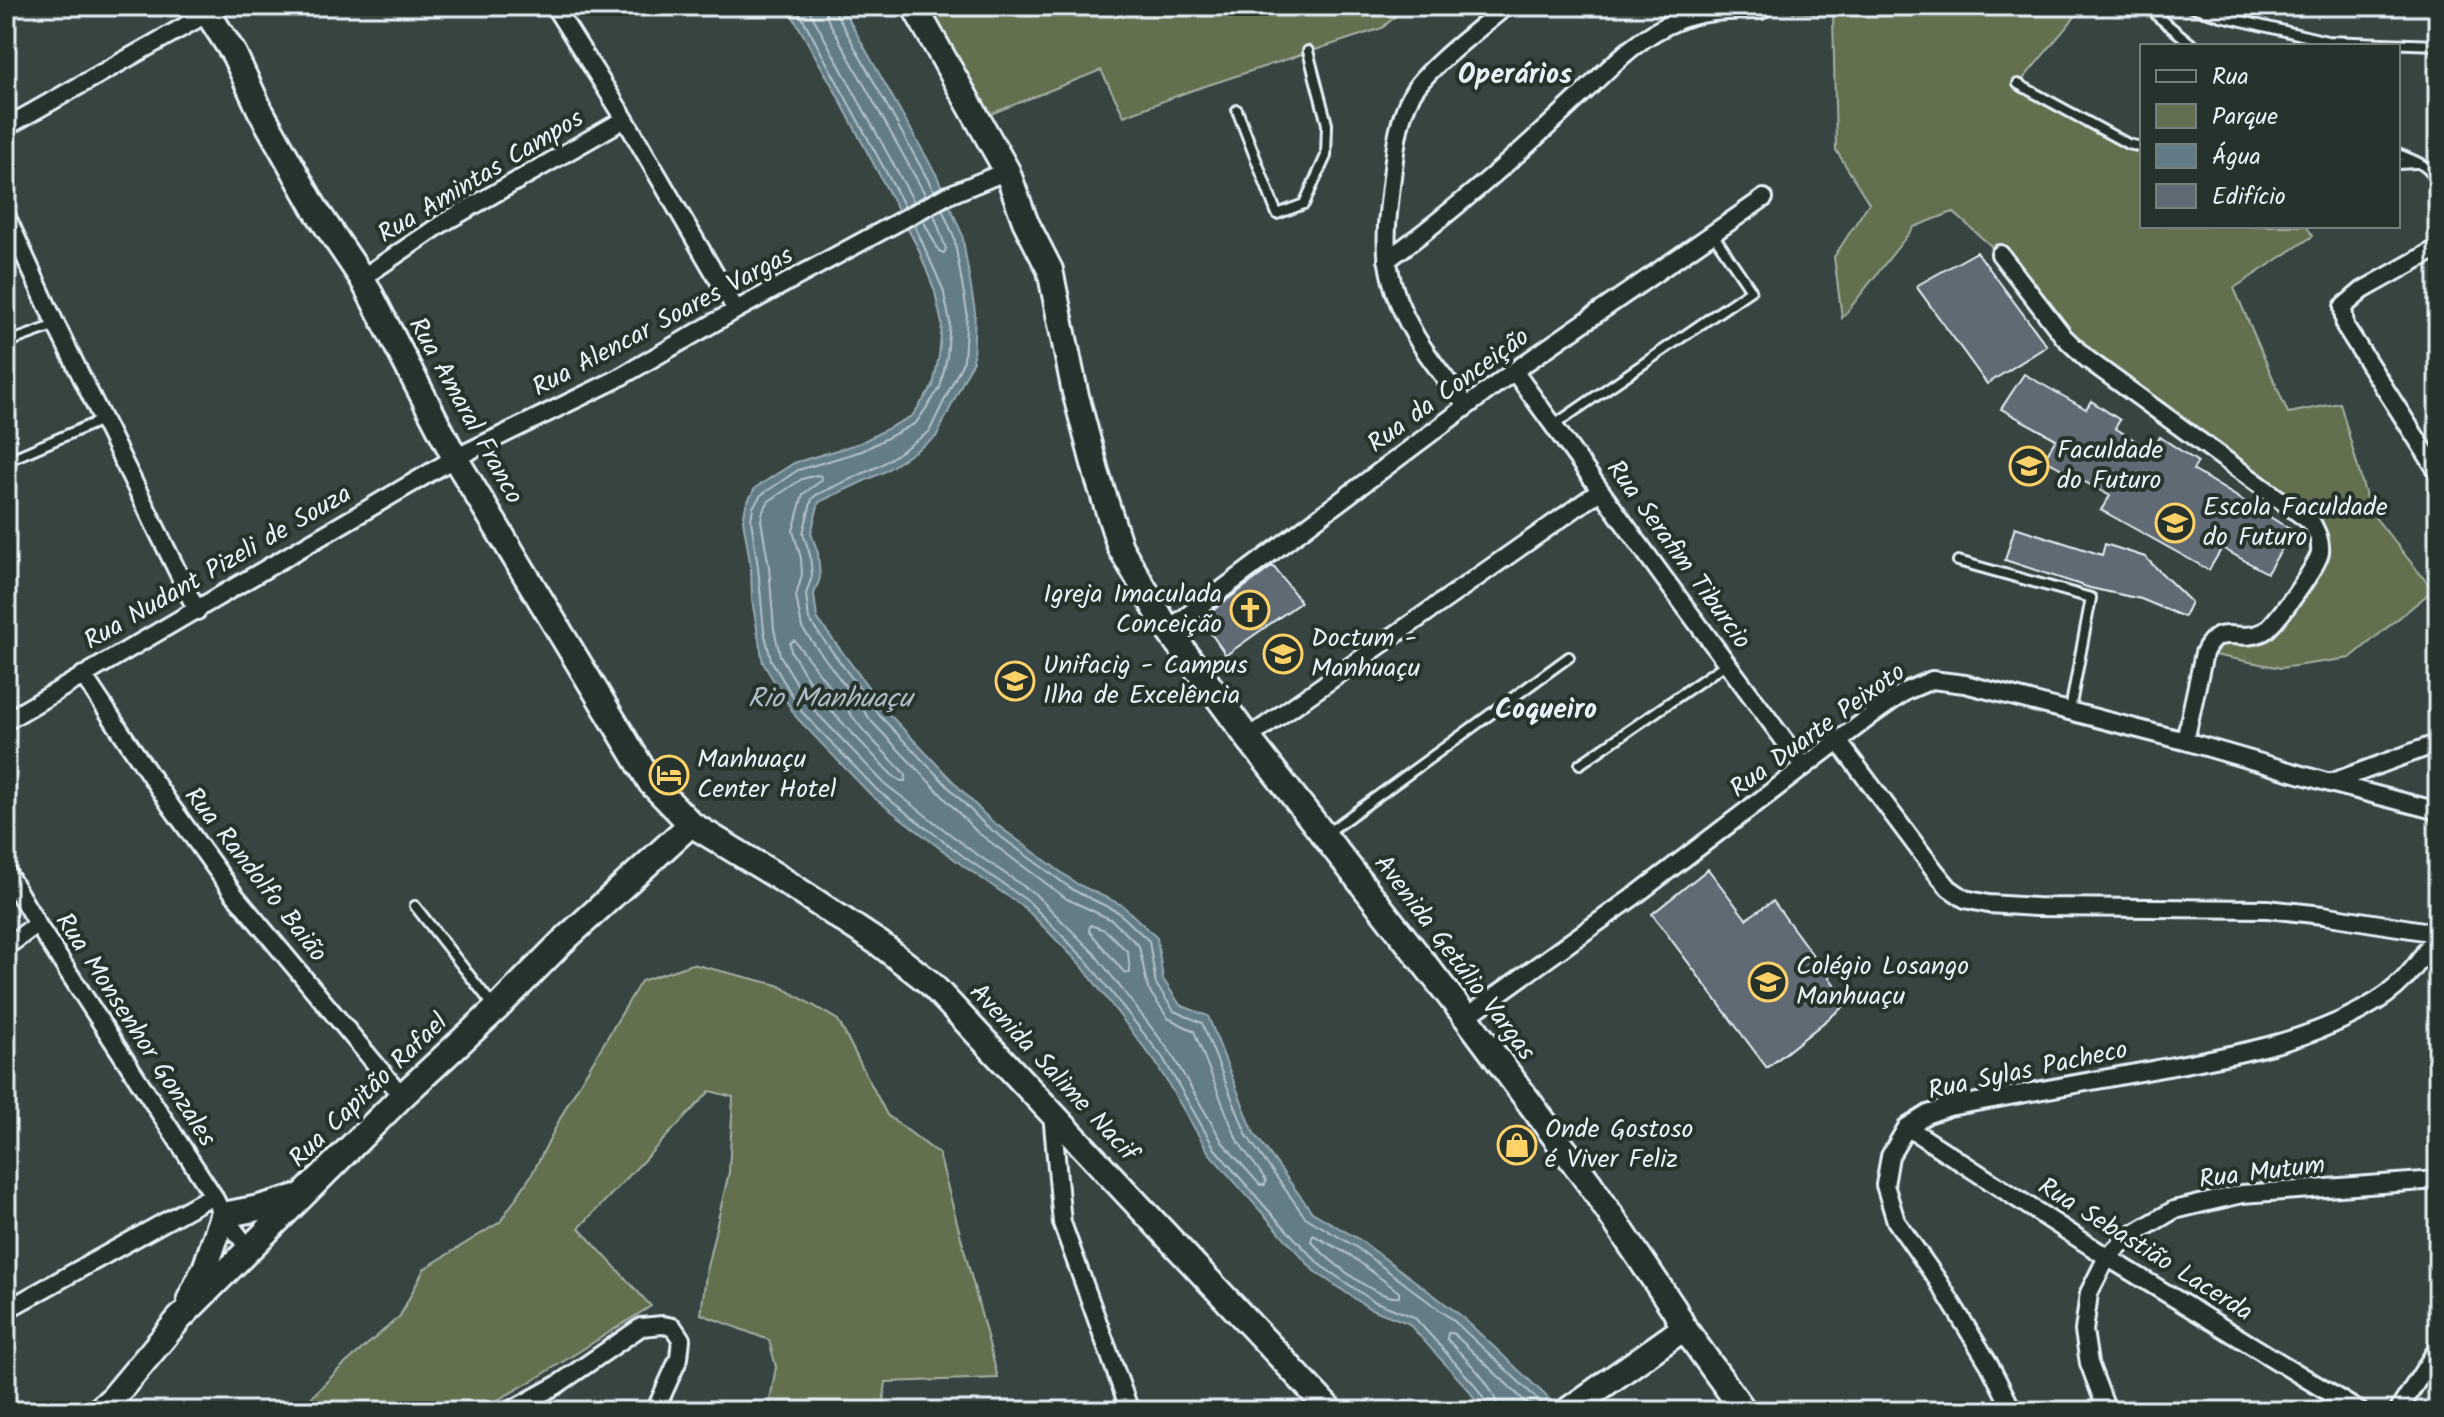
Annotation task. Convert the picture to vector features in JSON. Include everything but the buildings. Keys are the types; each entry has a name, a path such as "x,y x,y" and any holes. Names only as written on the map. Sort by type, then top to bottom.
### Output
{"street":[{"path":"554,6 625,119 736,310"},
{"name":"Avenida Getúlio Vargas","path":"914,6 1007,171 1025,221 1050,270 1075,392 1120,547 1168,630 1248,738 1466,1017 1590,1184 1666,1296 1684,1328 1744,1411"},
{"path":"1467,406 1412,333 1394,292 1387,260 1388,218 1395,149 1412,93 1506,6"},
{"path":"6,127 211,8"},
{"name":"Rua Amaral Franco","path":"211,8 260,110 316,210 362,278 455,458 631,752 651,783 691,824"},
{"path":"1387,260 1442,219 1641,40 1677,20 1716,11 1761,10"},
{"name":"Rua Amintas Campos","path":"362,278 443,223 625,119"},
{"name":"Rua Alencar Soares Vargas","path":"455,458 615,380 956,190 1007,171"},
{"name":"Rua da Conceição","path":"1168,630 1514,371 1764,198"},
{"path":"6,215 56,325 197,611"},
{"path":"2438,248 2363,290 2343,307 2345,326 2438,472"},
{"path":"2000,254 2080,354 2312,523 2319,537 2320,556 2266,631 2251,636 2218,636 2210,641 2204,653 2185,741"},
{"name":"Rua Serafim Tiburcio","path":"1514,371 1804,767"},
{"name":"Rua Nudant Pizeli de Souza","path":"6,721 455,458"},
{"path":"1248,738 1600,491"},
{"name":"Rua Randolfo Baião","path":"83,675 234,894 402,1096"},
{"name":"Rua Duarte Peixoto","path":"1466,1017 1636,895 1906,691 1932,680 1965,684 2070,710 2438,811"},
{"path":"1838,741 1935,871 1949,888 1965,899 2036,907 2267,909 2437,930"},
{"path":"2330,783 2438,743"},
{"name":"Rua Capitão Rafael","path":"112,1407 179,1319 301,1196 562,942 691,824"},
{"name":"Avenida Salime Nacif","path":"691,824 880,944 930,983 1331,1411"},
{"name":"Rua Monsenhor Gonzales","path":"6,871 37,924 249,1249"},
{"path":"6,947 37,924"},
{"name":"Rua Sylas Pacheco","path":"2013,1411 1953,1305 1896,1221 1885,1185 1890,1156 1907,1127 1928,1114 1949,1107 2196,1062 2289,1040 2337,1023 2379,1000 2410,974 2437,930"},
{"path":"1052,1111 1062,1223 1128,1409"},
{"name":"Rua Sebastião Lacerda","path":"1907,1127 2107,1257 2359,1411"},
{"name":"Rua Mutum","path":"2107,1257 2130,1236 2174,1210 2242,1194 2438,1180"},
{"path":"6,1310 218,1205 259,1208 301,1196"},
{"path":"179,1319 206,1266 218,1205"},
{"path":"2107,1257 2089,1293 2084,1331 2089,1363 2107,1411"},
{"path":"510,1411 557,1385 641,1327 663,1325 673,1327 681,1339 679,1358 655,1411"},
{"path":"1569,1409 1684,1328"},
{"path":"2398,1411 2438,1348"},
{"path":"1305,1382 1307,1411"}],"lane":[{"path":"2155,6 2157,16 2192,44"},
{"path":"2189,6 2327,41 2438,45"},
{"path":"1237,110 1277,214 1304,204 1326,156 1327,124 1308,51"},
{"path":"2018,84 2128,144 2140,147"},
{"path":"2400,155 2421,163 2431,171 2438,183"},
{"path":"2400,164 2421,163"},
{"path":"1553,426 1751,290 1713,233"},
{"path":"6,343 56,325"},
{"path":"6,461 104,419"},
{"path":"1958,561 2091,598 2070,710"},
{"path":"1324,834 1569,657"},
{"path":"1580,764 1727,663"},
{"path":"415,906 496,1009"}],"green space":[{"path":"914,6 1407,6 1382,28 1124,116 1101,70 978,119"},
{"path":"1712,6 2084,6 2019,84 2140,146 2140,228 2307,228 2313,236 2234,288 2288,413 2340,403 2370,511 2433,590 2350,658 2281,668 2204,653 2210,641 2266,631 2320,556 2319,537 2087,359 2000,254 1953,212 1914,227 1842,318 1834,257 1869,203 1836,150 1833,15"},
{"path":"692,964 778,985 838,1020 887,1115 939,1154 998,1378 886,1382 882,1411 768,1411 776,1367 769,1340 701,1314 707,1267 729,1172 733,1097 710,1091 579,1228 651,1306 537,1378 478,1411 310,1411 303,1406 338,1370 400,1316 424,1269 500,1222 532,1174 567,1105 641,981"}],"water":[{"name":"Rio Manhuaçu","path":"787,6 841,6 937,176 962,234 975,312 973,361 936,437 884,472 819,502 811,533 818,553 820,578 814,594 817,618 886,711 989,819 1077,884 1122,905 1157,938 1163,979 1180,1005 1208,1016 1254,1133 1312,1212 1360,1240 1459,1314 1562,1411 1482,1411 1468,1389 1408,1323 1369,1308 1314,1271 1209,1153 1156,1063 1081,965 1025,908 962,865 873,797 796,717 763,663 743,520 746,505 755,488 794,463 860,443 912,416 933,386 942,324 935,292 918,248"}],"place":[{"name":"Faculdade do Futuro","path":"2029,466"},
{"name":"Escola Faculdade do Futuro","path":"2175,523"},
{"name":"Igreja Imaculada Conceição","path":"1250,610"},
{"name":"Doctum - Manhuaçu","path":"1283,654"},
{"name":"Unifacig - Campus Ilha de Excelência","path":"1015,681"},
{"name":"Manhuaçu Center Hotel","path":"669,775"},
{"name":"Colégio Losango Manhuaçu","path":"1768,982"},
{"name":"Onde Gostoso é Viver Feliz","path":"1517,1145"}],"district":[{"name":"Operários","path":"1515,75"},
{"name":"Coqueiro","path":"1546,710"}]}
